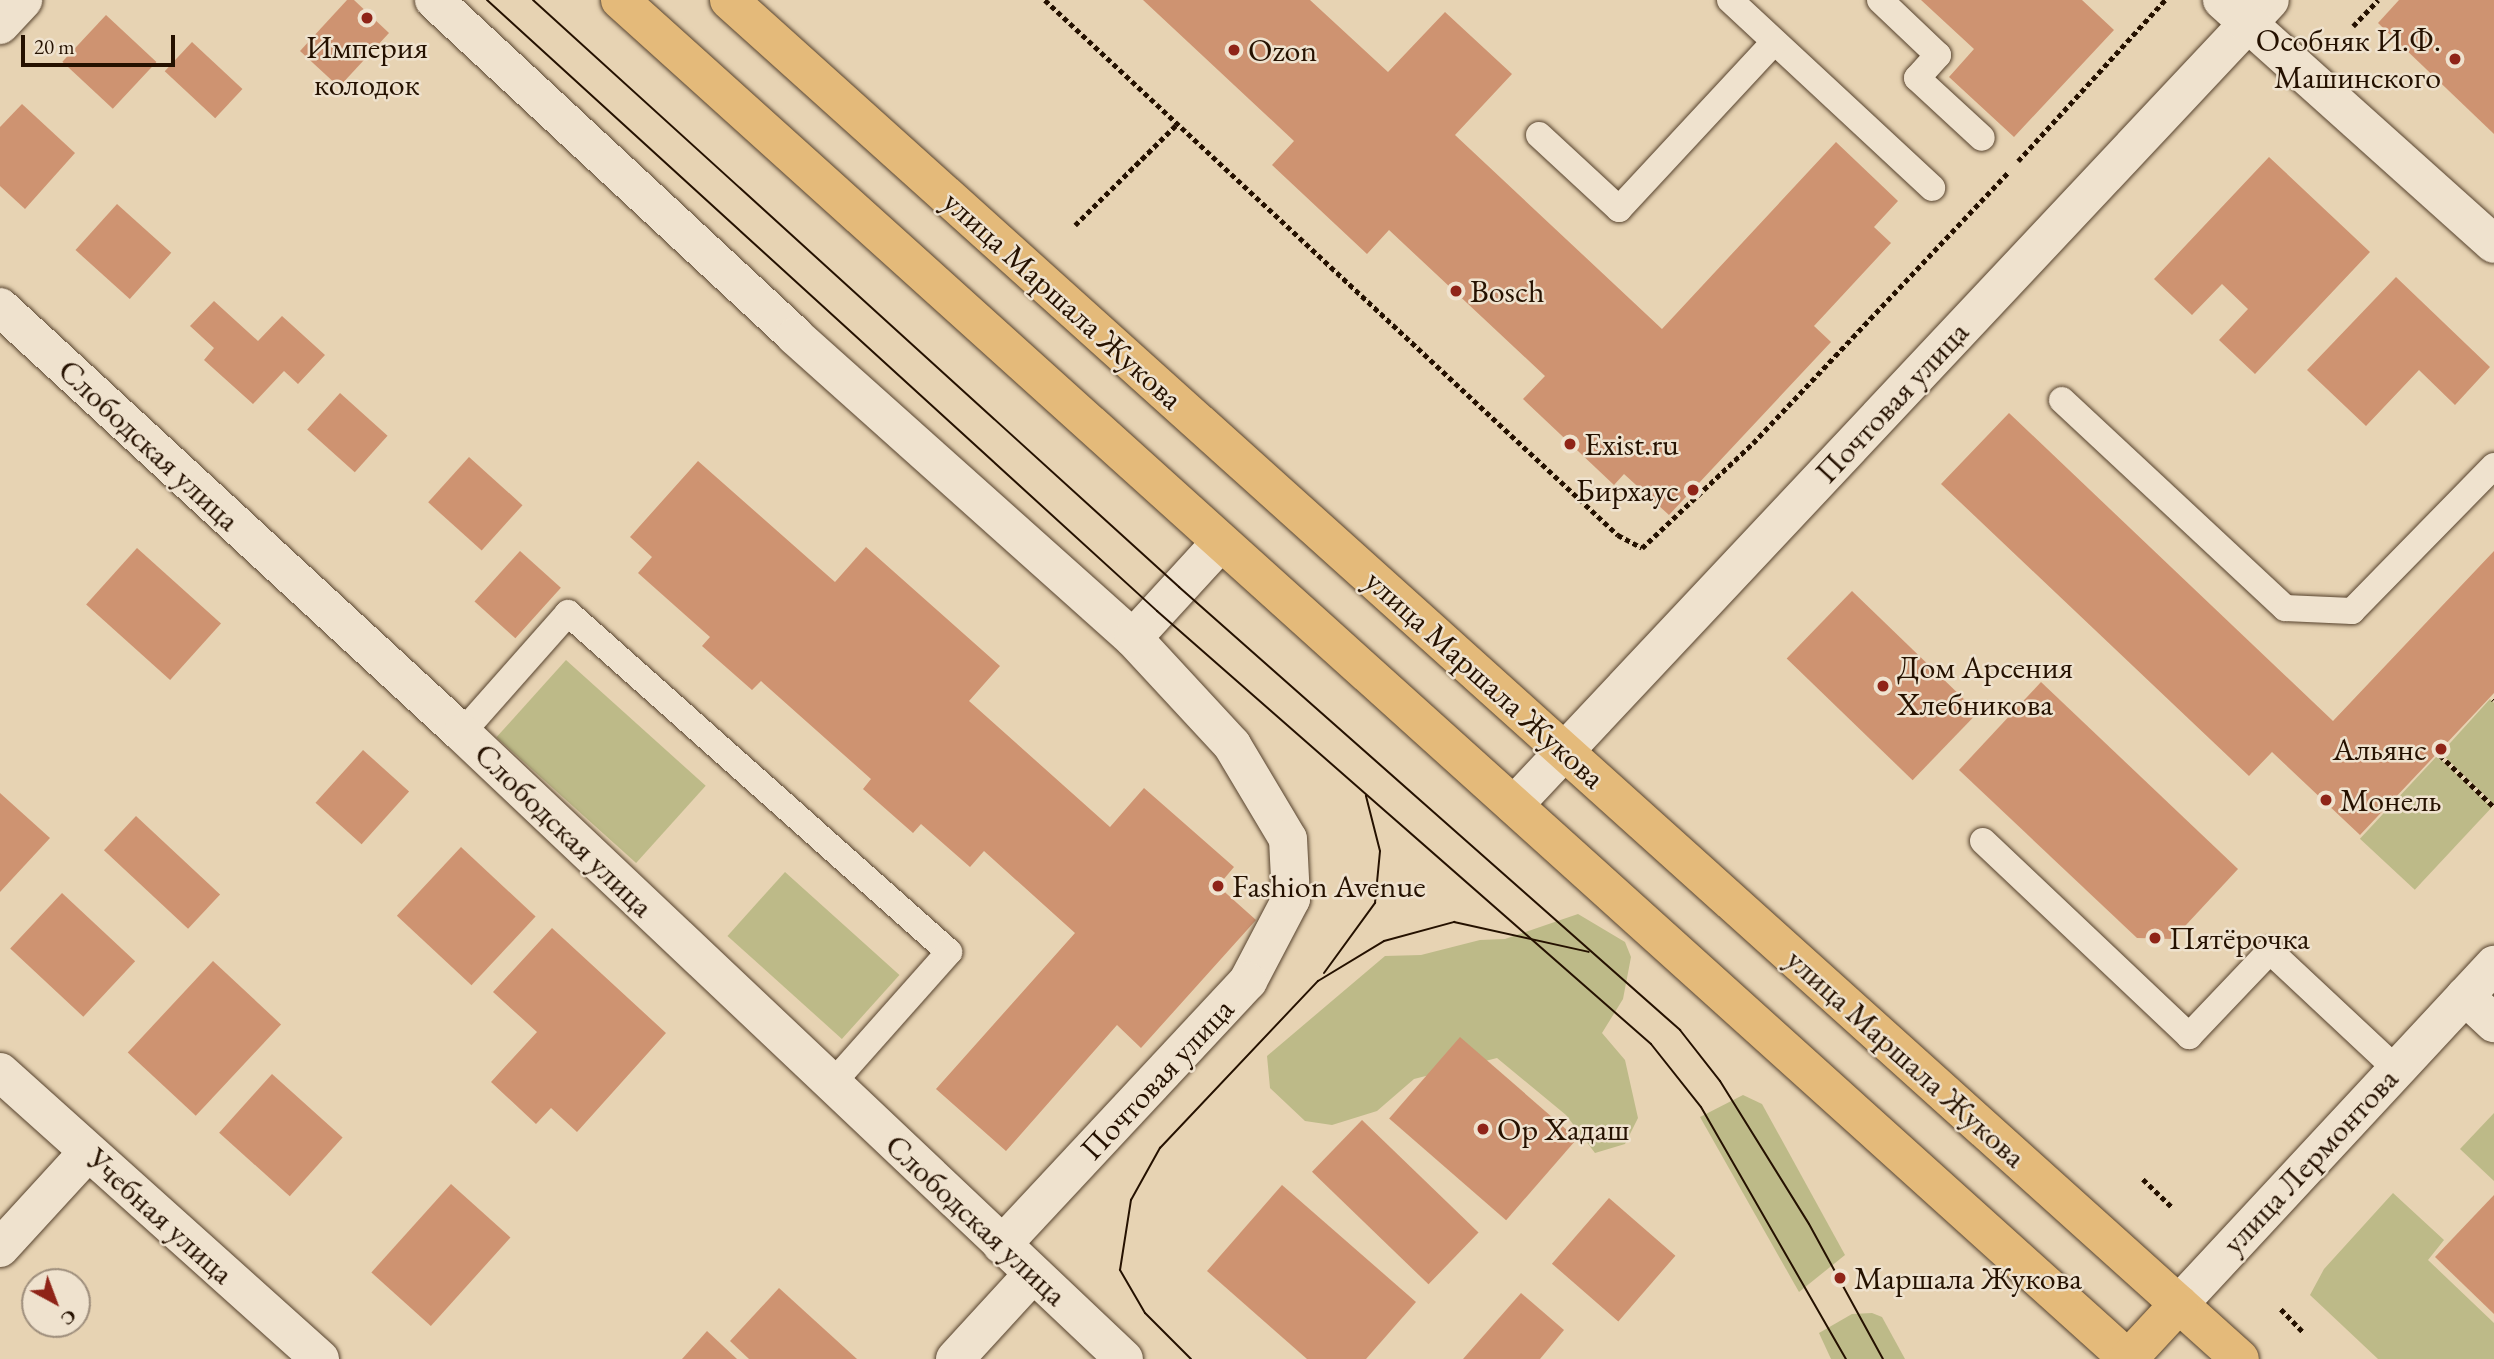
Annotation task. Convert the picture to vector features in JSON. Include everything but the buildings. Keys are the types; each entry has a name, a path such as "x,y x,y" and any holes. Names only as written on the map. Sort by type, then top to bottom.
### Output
{"main road":[{"path":"620,0 2128,1359"},
{"name":"улица Маршала Жукова","path":"729,0 2240,1359"},
{"name":"улица Лермонтова","path":"2128,1359 2179,1304"}],"street":[{"path":"0,25 23,0"},
{"path":"434,0 795,336 1133,638 1221,541"},
{"path":"2247,8 2494,244"},
{"name":"Почтовая улица","path":"1514,805 2247,8"},
{"name":"Слободская улица","path":"0,307 462,733 1124,1359"},
{"name":"Почтовая улица","path":"1002,1245 1248,981 1291,899 1288,838 1232,746 1133,638"},
{"name":"улица Лермонтова","path":"2179,1304 2395,1068 2494,965"},
{"path":"2465,996 2494,1023"},
{"name":"Учебная улица","path":"0,1072 320,1359"},
{"path":"0,1248 89,1152"},
{"path":"955,1359 1033,1274"}],"lane":[{"path":"1730,0 1932,188"},
{"path":"1880,0 1938,55 1917,78 1982,138"},
{"path":"1539,135 1619,209 1774,42"},
{"path":"2062,400 2285,608 2352,611 2494,466"},
{"path":"462,733 568,613 949,952 832,1084"},
{"path":"1983,841 2189,1036 2270,951 2395,1068"}],"path":[{"path":"1045,0 1618,535 1642,548 1753,443 2165,0"},
{"path":"2353,26 2378,0"},
{"path":"1075,225 1177,124"},
{"path":"2440,755 2494,807"},
{"path":"2143,1180 2173,1208"},
{"path":"2281,1309 2303,1332"}],"shaded area":[{"path":"566,660 706,786 636,863 496,737"},
{"path":"2490,699 2494,703 2494,804 2441,753"},
{"path":"2437,756 2492,807 2415,890 2360,839"},
{"path":"785,872 899,975 842,1039 727,936"},
{"path":"1578,914 1625,942 1631,957 1623,999 1602,1033 1625,1060 1638,1118 1625,1144 1595,1153 1566,1115 1497,1058 1414,1079 1377,1111 1332,1125 1305,1121 1270,1088 1267,1056 1385,956 1421,955 1480,940 1505,939"},
{"path":"1743,1095 1762,1104 1845,1255 1799,1292 1700,1117"},
{"path":"2494,1113 2494,1181 2460,1149"},
{"path":"2393,1193 2444,1240 2428,1260 2494,1323 2494,1359 2378,1359 2310,1295 2324,1269"},
{"path":"1872,1313 1882,1317 1905,1359 1831,1359 1819,1333 1852,1314"}],"tram line":[{"path":"487,0 1157,611 1651,1044 1701,1107 1846,1359"},
{"path":"533,0 1179,587 1680,1030 1720,1081 1809,1224 1883,1359"},
{"path":"1324,973 1375,903 1380,851 1366,796"},
{"path":"1191,1359 1145,1313 1120,1270 1131,1200 1160,1148 1318,981 1384,941 1454,922 1589,952"}],"place":[{"name":"Империя колодок","path":"367,18"},
{"name":"Ozon","path":"1234,50"},
{"name":"Особняк И.Ф. Машинского","path":"2455,59"},
{"name":"Bosch","path":"1456,291"},
{"name":"Exist.ru","path":"1570,444"},
{"name":"Бирхаус","path":"1693,490"},
{"name":"Дом Арсения Хлебникова","path":"1883,686"},
{"name":"Альянс","path":"2441,749"},
{"name":"Монель","path":"2326,800"},
{"name":"Fashion Avenue","path":"1218,886"},
{"name":"Пятёрочка","path":"2155,938"},
{"name":"Ор Хадаш","path":"1483,1129"},
{"name":"Маршала Жукова","path":"1840,1278"}]}
